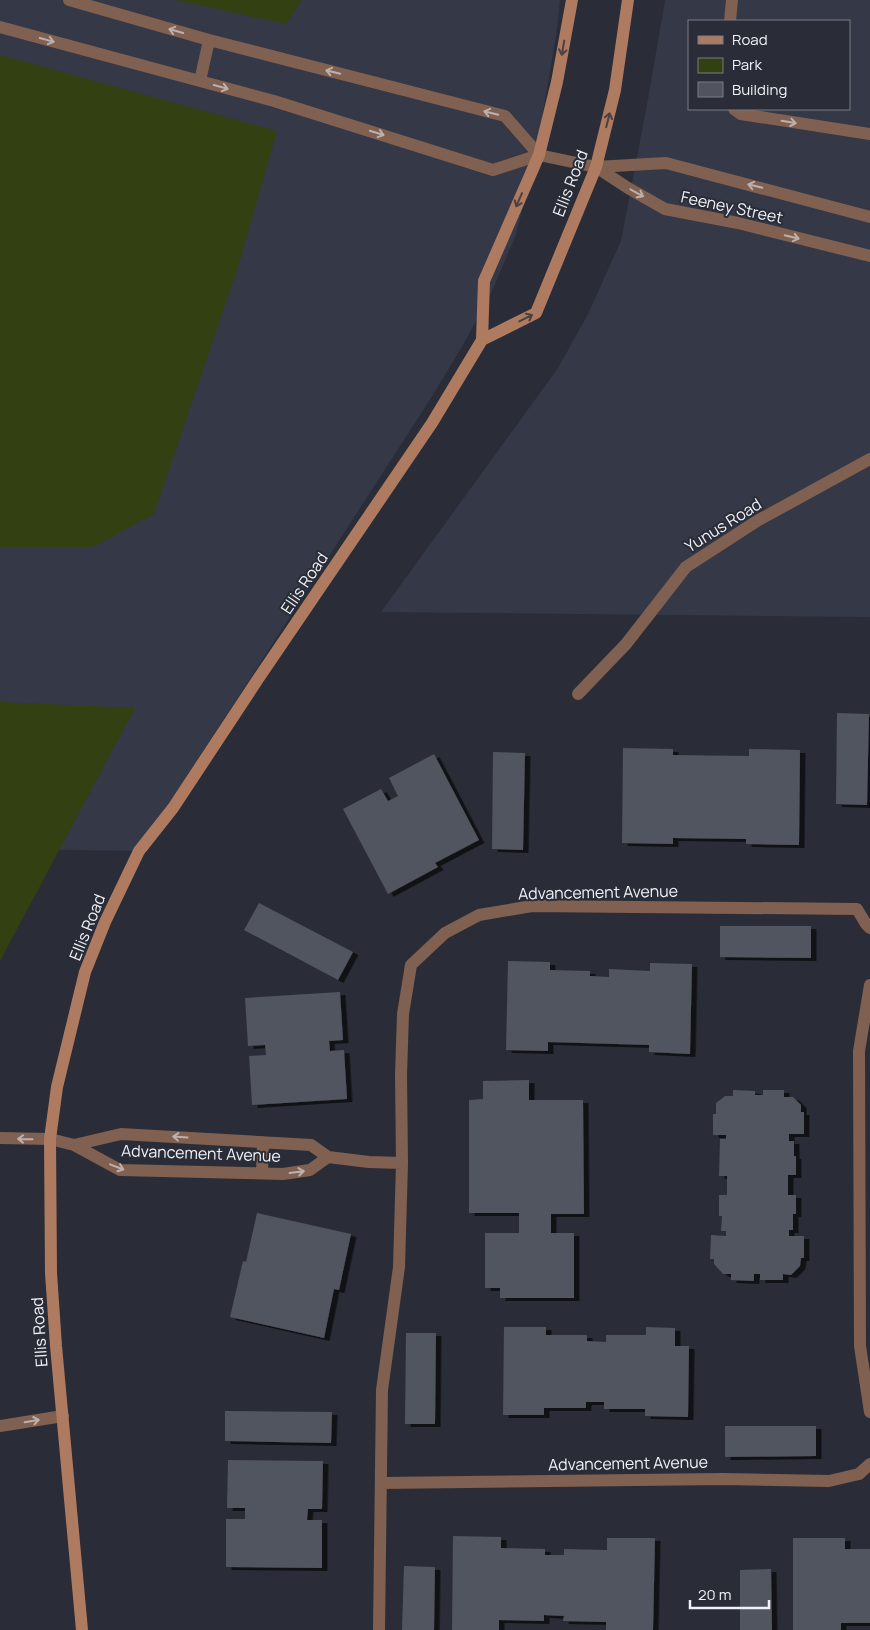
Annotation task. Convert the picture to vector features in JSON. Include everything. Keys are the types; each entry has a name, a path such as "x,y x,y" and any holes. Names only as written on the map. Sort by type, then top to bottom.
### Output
{"main road":[{"name":"Ellis Road","path":"82,1630 51,1273 50,1139 56,1087 85,972 105,922 139,851 173,808 432,423 482,340 484,282 539,155 557,82 572,0"},
{"name":"Ellis Road","path":"482,340 536,313 596,167 615,90 628,0"}],"street":[{"path":"0,27 274,101 493,170 539,155 505,116 208,40 69,0"},
{"path":"730,20 732,0"},
{"path":"200,81 208,40"},
{"path":"738,112 870,134"},
{"name":"Feeney Street","path":"539,155 596,167 666,163 870,217"},
{"name":"Feeney Street","path":"596,167 664,209 738,223 870,256"},
{"name":"Yunus Road","path":"578,694 626,644 686,567 757,521 870,459"},
{"name":"Advancement Avenue","path":"379,1630 382,1390 399,1267 403,1014 411,965 445,933 478,915 532,906 857,909 870,928"},
{"path":"870,985 859,1051 860,1346 870,1412"},
{"name":"Advancement Avenue","path":"74,1145 121,1134 311,1145 328,1157 369,1162 402,1163"},
{"name":"Advancement Avenue","path":"0,1138 50,1139 74,1145 120,1170 283,1174 310,1170 328,1157"},
{"path":"262,1173 263,1142"},
{"path":"0,1426 63,1416"},
{"name":"Advancement Avenue","path":"381,1483 722,1478 829,1481 859,1474 870,1464"}],"shaded area":[{"path":"0,0 560,0 557,30 536,154 516,235 492,291 463,345 431,398 139,851 0,849"},
{"path":"665,0 870,0 870,617 381,612 558,368 588,314 621,241"}],"green space":[{"path":"176,0 302,0 286,24"},
{"path":"0,55 277,131 238,267 154,514 93,547 0,547"},
{"path":"0,702 135,708 0,961"}],"building":[{"path":"837,713 869,714 867,805 836,804"},
{"path":"623,748 673,749 673,755 749,756 749,749 800,750 799,845 746,844 746,839 673,838 673,844 622,843"},
{"path":"493,752 525,753 523,850 492,849"},
{"path":"434,754 479,840 435,863 438,867 388,894 343,809 381,789 388,801 398,796 389,778"},
{"path":"259,903 353,952 338,980 244,930"},
{"path":"720,926 811,926 811,958 720,957"},
{"path":"508,961 550,962 550,970 590,971 590,976 609,977 609,969 650,971 650,963 692,964 690,1054 649,1052 649,1045 548,1042 548,1051 506,1050"},
{"path":"340,992 343,1040 329,1041 330,1051 344,1050 347,1099 252,1105 249,1056 266,1055 265,1045 248,1046 245,998"},
{"path":"529,1080 529,1100 583,1100 584,1214 551,1214 551,1233 574,1233 574,1298 500,1298 500,1288 485,1288 485,1233 519,1233 519,1213 469,1213 469,1100 483,1099 483,1081"},
{"path":"733,1090 755,1091 755,1095 763,1095 763,1090 784,1090 784,1097 793,1097 801,1105 801,1112 804,1112 804,1134 789,1134 789,1141 794,1141 796,1175 788,1175 788,1195 796,1195 796,1214 793,1214 793,1230 789,1230 789,1236 804,1236 804,1258 801,1258 800,1266 791,1275 783,1274 783,1280 760,1280 760,1274 754,1274 754,1281 731,1280 731,1274 723,1274 714,1264 714,1259 710,1259 711,1235 726,1236 726,1231 721,1231 722,1216 719,1216 719,1195 727,1195 727,1176 719,1176 720,1139 726,1139 726,1135 713,1135 713,1114 716,1114 716,1103 725,1096 733,1096"},
{"path":"257,1213 351,1234 339,1290 334,1289 324,1338 230,1317 243,1261 246,1262"},
{"path":"504,1327 546,1327 546,1335 587,1335 587,1341 606,1342 606,1335 646,1335 646,1327 675,1328 675,1346 689,1346 688,1417 645,1416 645,1409 604,1409 604,1402 586,1402 586,1408 544,1408 544,1415 503,1415"},
{"path":"406,1333 436,1333 435,1424 405,1424"},
{"path":"225,1411 332,1412 331,1443 225,1441"},
{"path":"725,1426 816,1426 816,1456 725,1457"},
{"path":"228,1460 323,1461 322,1509 308,1509 307,1520 322,1520 322,1568 226,1567 226,1519 245,1519 245,1508 227,1508"},
{"path":"453,1536 501,1537 501,1548 545,1549 545,1555 564,1555 564,1549 607,1550 607,1538 655,1538 653,1630 606,1630 606,1622 563,1621 564,1616 544,1615 544,1621 499,1620 499,1630 452,1630"},
{"path":"793,1538 845,1538 845,1549 870,1549 870,1623 841,1623 841,1630 793,1630"},
{"path":"404,1566 435,1567 434,1630 402,1630"},
{"path":"771,1569 772,1630 740,1630 740,1570"}]}
